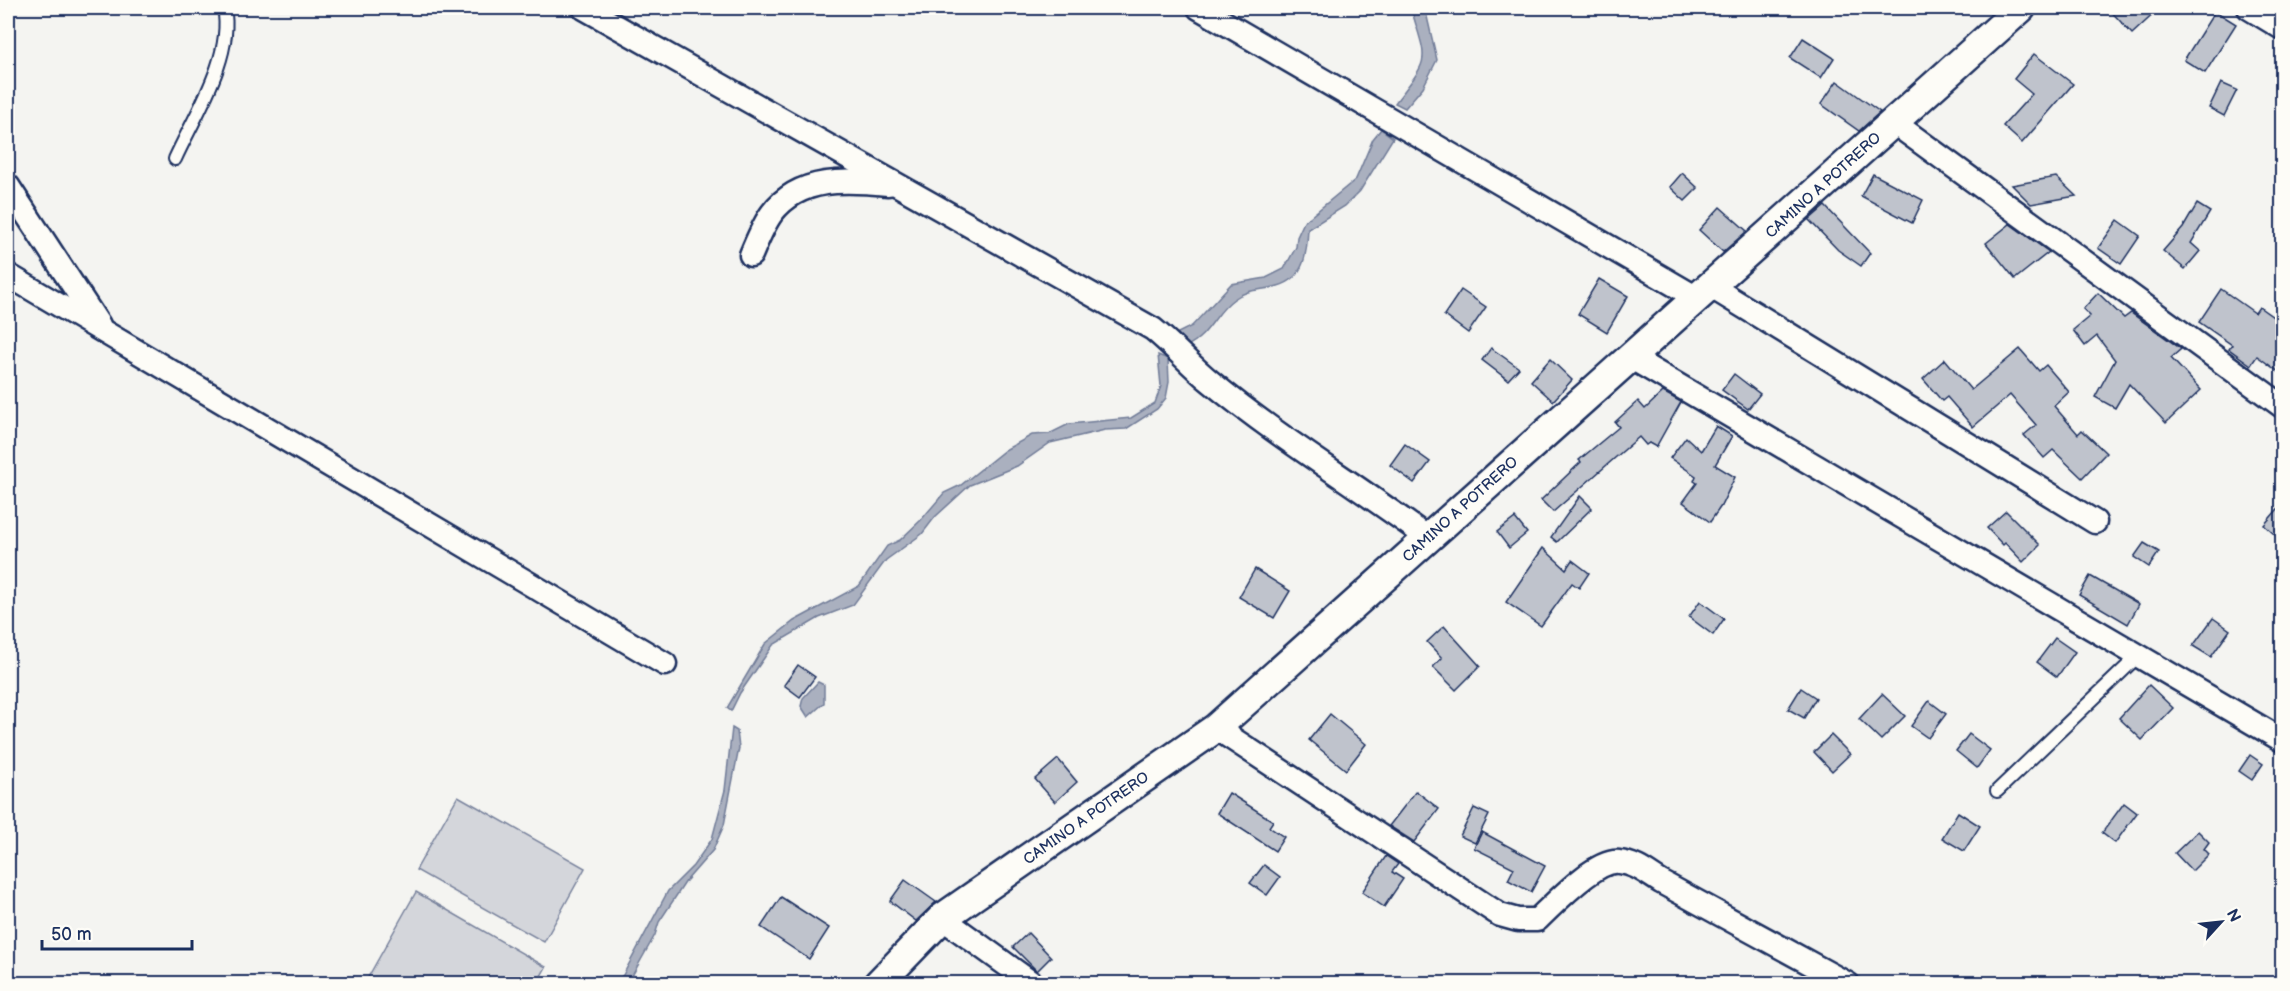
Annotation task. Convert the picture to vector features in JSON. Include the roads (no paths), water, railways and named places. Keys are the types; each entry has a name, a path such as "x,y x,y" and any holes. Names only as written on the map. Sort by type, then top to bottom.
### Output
{"street":[{"path":"584,8 1153,329 1178,349 1209,381 1428,538"},
{"path":"1199,8 1703,292 2095,522"},
{"name":"CAMINO A POTRERO","path":"878,984 942,918 1216,728 2021,8"},
{"path":"2249,8 2283,28"},
{"path":"1893,122 2283,406"},
{"path":"751,255 771,215 795,192 822,182 861,181 899,185"},
{"path":"8,186 102,329"},
{"path":"8,275 665,664"},
{"path":"1630,357 2283,740"},
{"path":"1216,728 1500,915 1518,920 1537,920 1595,869 1618,861 1639,868 1660,882 1848,984"},
{"path":"942,918 1033,984"}],"lane":[{"path":"175,159 217,69 226,42 224,8"},
{"path":"1997,791 2138,656"}],"water":[{"path":"1411,8 1425,8 1437,60 1423,87 1405,108 1395,103 1421,67 1423,58 1423,50"},
{"path":"1381,129 1393,138 1360,191 1345,206 1308,229 1303,264 1294,277 1278,286 1240,295 1227,305 1201,336 1185,347 1174,335 1192,326 1231,284 1266,278 1284,269 1296,247 1297,237 1304,222 1356,179 1373,139"},
{"path":"1158,355 1168,359 1169,382 1166,398 1157,409 1126,429 1105,430 1050,443 1017,466 970,485 935,517 922,534 886,560 853,605 819,618 773,645 740,693 731,711 727,708 765,644 794,621 859,586 887,546 900,540 944,493 961,485 1005,450 1032,435 1049,434 1069,424 1131,418 1155,403 1161,386"},
{"path":"818,682 824,685 824,703 808,717 801,706 803,698"},
{"path":"732,728 737,731 739,748 724,825 713,850 686,881 659,922 655,935 628,983 616,983 623,975 668,891 693,866 712,839 725,790"}]}
